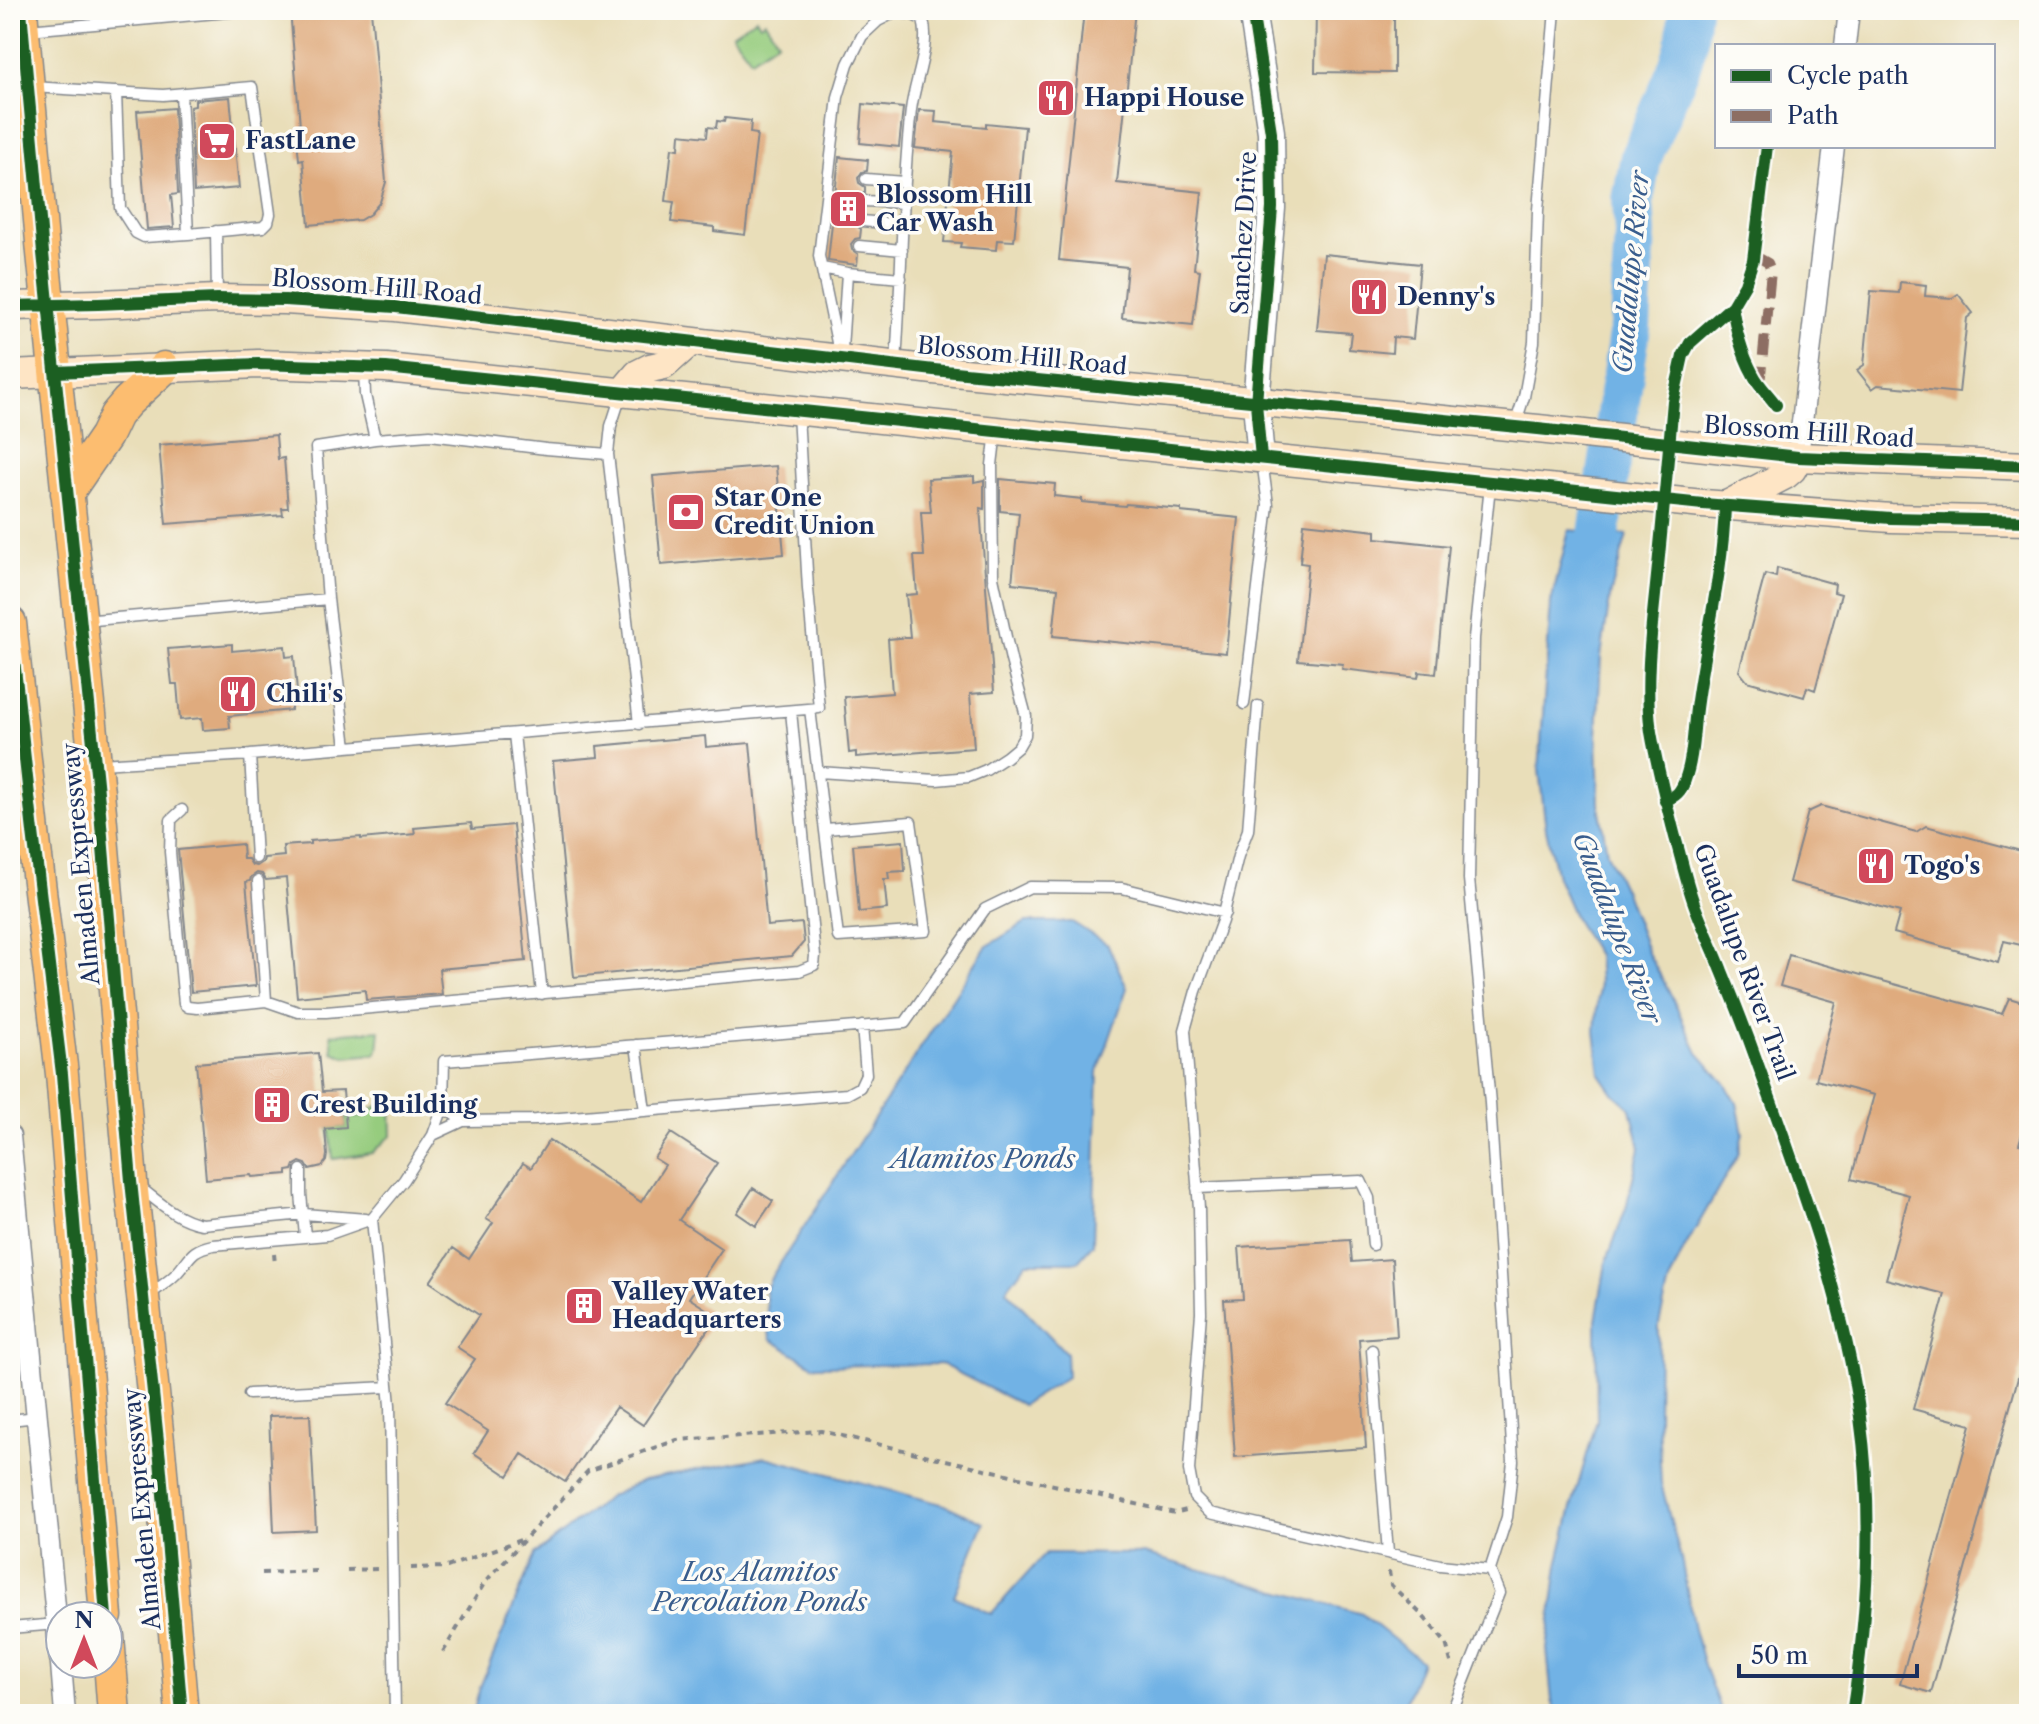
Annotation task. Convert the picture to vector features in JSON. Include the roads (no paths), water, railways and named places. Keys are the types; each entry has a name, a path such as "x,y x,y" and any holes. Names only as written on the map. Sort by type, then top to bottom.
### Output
{"main road":[{"name":"Almaden Expressway","path":"22,20 101,828 182,1714"},
{"name":"Blossom Hill Road","path":"10,306 217,299 396,307 895,365 1798,457 2029,466"},
{"path":"622,393 638,374 664,365 690,342"},
{"path":"10,375 258,364 364,367 1714,505 1891,518 2029,521"},
{"path":"67,493 106,436 116,415 164,368"},
{"path":"1714,505 1785,475 1798,457"},
{"name":"Almaden Expressway","path":"10,623 14,703 62,1074 105,1600"},
{"name":"Almaden Expressway","path":"111,1680 114,1714"}],"street":[{"name":"Sanchez Drive","path":"1252,10 1271,132 1272,208 1256,403 1261,458"},
{"path":"1845,44 1849,10"},
{"path":"1798,457 1834,148"},
{"path":"10,1136 17,1283 37,1417 55,1600"},
{"path":"62,1680 65,1714"}],"lane":[{"path":"22,20 250,10"},
{"path":"1526,428 1524,397 1534,342 1538,210 1555,10"},
{"path":"841,359 819,256 826,242 838,97 848,64 862,36 878,21 894,13 911,14 923,20 925,28 911,108 904,182 895,365"},
{"path":"28,87 116,92 163,95 252,87 270,214 268,222 263,227 188,234 144,237 136,233 120,208 116,92"},
{"path":"181,94 188,234"},
{"path":"866,179 904,182"},
{"path":"864,201 904,203"},
{"path":"862,221 904,225"},
{"path":"216,231 217,299"},
{"path":"859,246 902,250"},
{"path":"822,268 901,278"},
{"path":"841,359 847,273"},
{"path":"364,367 365,395 375,439"},
{"path":"622,393 611,426 608,454 639,724"},
{"path":"94,765 819,708 797,410"},
{"path":"819,772 936,780 969,777 1006,757 1018,747 1025,735 1026,716 993,577 992,465 996,431"},
{"path":"346,747 328,599 316,448 430,435 608,454"},
{"path":"1244,704 1268,505 1261,458"},
{"path":"1451,1714 1499,1593 1490,1570 1507,1517 1513,1461 1490,1103 1469,879 1474,638 1490,481"},
{"path":"81,622 328,599"},
{"path":"1258,706 1248,830 1238,856 1225,913 1185,1030 1197,1188 1201,1313 1189,1470 1194,1497 1210,1513 1440,1565 1490,1570"},
{"path":"810,709 838,937 926,931 911,822 826,829"},
{"path":"182,810 173,817 170,830 184,1004 188,1007 266,1001 298,1012 326,1012 799,971 814,965 814,943 791,711"},
{"path":"514,734 542,994"},
{"path":"250,755 256,858"},
{"path":"258,881 266,1001"},
{"path":"144,1299 176,1274 191,1254 201,1248 327,1235 372,1219 404,1180 433,1135 443,1107 444,1061 905,1023 985,909 1030,887 1122,888 1225,913"},
{"path":"433,1135 463,1121 536,1120 847,1094 860,1087 866,1074 862,1026"},
{"path":"636,1045 645,1111"},
{"path":"443,1107 463,1121"},
{"path":"301,1170 305,1236"},
{"path":"131,1181 180,1217 202,1224 304,1214 372,1219"},
{"path":"1197,1188 1361,1181 1369,1198 1373,1245"},
{"path":"363,1714 395,1713 388,1387 372,1219"},
{"path":"1372,1350 1388,1553"},
{"path":"249,1394 388,1387"},
{"path":"10,1420 37,1417"},
{"path":"10,1628 44,1625"}],"water":[{"path":"1569,530 1627,535 1611,592 1601,656 1597,736 1599,804 1607,853 1648,953 1698,1053 1725,1083 1737,1103 1743,1133 1738,1155 1684,1249 1669,1282 1659,1324 1661,1483 1682,1563 1694,1629 1722,1714 1557,1714 1552,1701 1547,1649 1558,1565 1597,1420 1596,1320 1606,1263 1626,1208 1640,1148 1631,1109 1614,1094 1600,1074 1595,1031 1599,982 1597,955 1576,921 1557,877 1546,829 1539,770 1551,602"},
{"name":"Alamitos Ponds","path":"1026,922 1072,922 1108,945 1127,988 1098,1072 1093,1244 1077,1262 1027,1262 1006,1290 1066,1353 1067,1377 1022,1405 941,1364 814,1366 770,1339 765,1291 772,1276 986,947"},
{"name":"Los Alamitos Percolation Ponds","path":"765,1457 945,1505 984,1523 954,1596 991,1614 1046,1553 1143,1554 1362,1614 1421,1661 1401,1714 473,1714 480,1687 535,1554 609,1497 643,1480"}],"waterway":[{"name":"Guadalupe River","path":"1588,587 1599,534 1630,327 1635,233 1633,200 1641,157 1686,46 1690,10"}],"place":[{"name":"Happi House","path":"1056,98"},
{"name":"FastLane","path":"217,141"},
{"name":"Blossom Hill Car Wash","path":"848,209"},
{"name":"Denny's","path":"1369,297"},
{"name":"Star One Credit Union","path":"686,512"},
{"name":"Chili's","path":"238,694"},
{"name":"Togo's","path":"1876,866"},
{"name":"Crest Building","path":"272,1105"},
{"name":"Valley Water Headquarters","path":"584,1306"}]}
